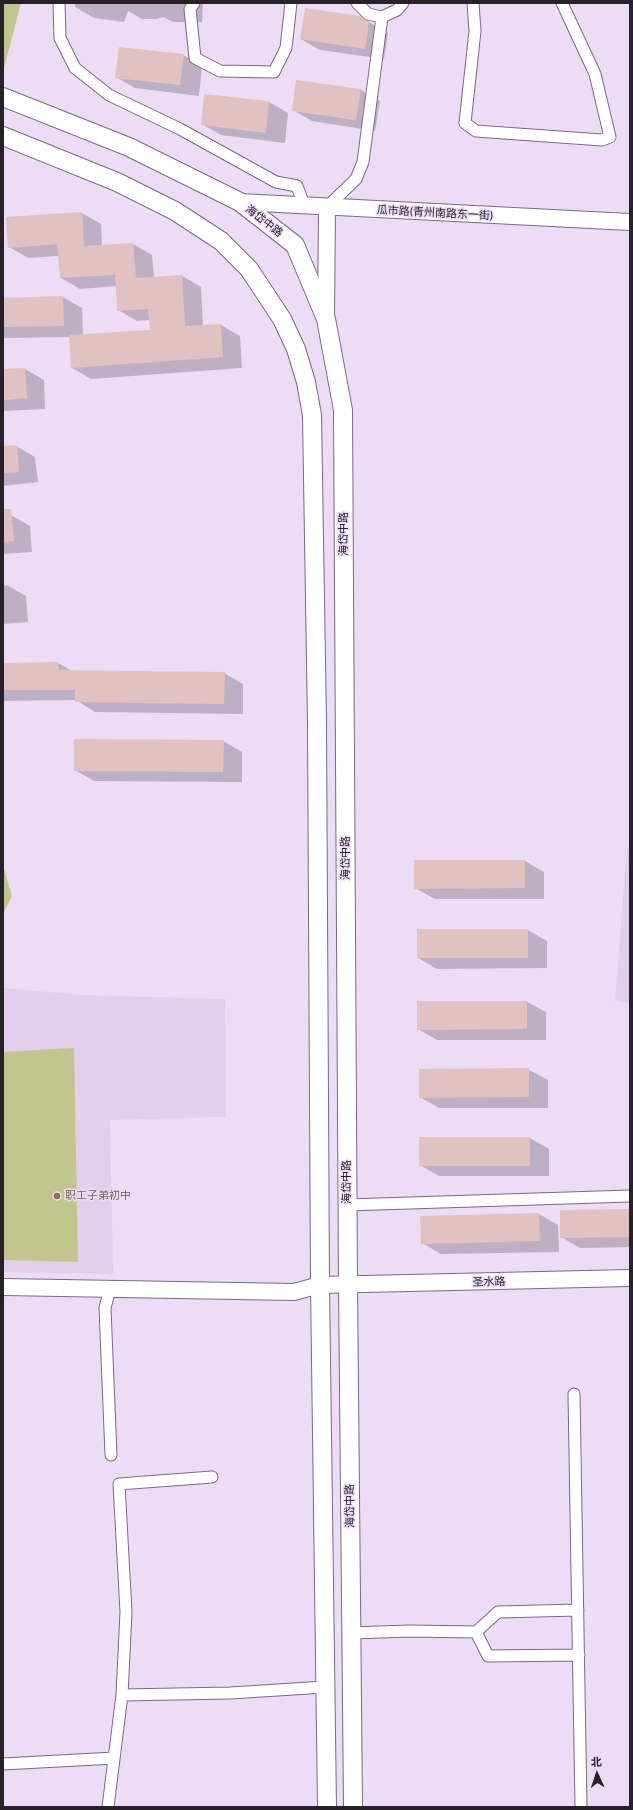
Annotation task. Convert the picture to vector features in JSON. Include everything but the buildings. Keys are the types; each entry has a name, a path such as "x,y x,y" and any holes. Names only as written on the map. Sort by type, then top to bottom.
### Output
{"main road":[{"name":"海岱中路","path":"3,97 129,147 240,202 295,245 326,319 343,410 348,1285 353,1807"},
{"path":"3,136 117,182 175,212 221,241 249,269 282,319 296,349 306,382 312,415 313,431 317,723 320,1285 327,1807"}],"street":[{"path":"59,3 60,38 75,68 109,95 180,129 276,182 297,186 304,205"},
{"path":"194,3 190,9 195,58 220,71 274,72 286,48 291,3"},
{"path":"358,3 368,14 382,17 397,10 403,3"},
{"path":"473,3 475,31 465,123 476,131 602,140 610,137 595,74 562,3"},
{"path":"326,319 327,207 356,179 363,162 382,17"},
{"name":"瓜市路(青州南路东一街)","path":"240,202 630,222"},
{"path":"348,1205 630,1196"},
{"name":"圣水路","path":"3,1287 294,1292 320,1285 630,1278"},
{"path":"110,1289 105,1308 111,1455"},
{"path":"574,1394 581,1807"},
{"path":"108,1807 122,1696 126,1612 119,1484 212,1477"},
{"path":"351,1633 408,1631 476,1632 498,1612 578,1610"},
{"path":"476,1632 488,1656 579,1655"},
{"path":"122,1696 230,1693 325,1687"},
{"path":"3,1764 114,1758"}],"shaded area":[{"path":"630,846 630,1004 615,1001 627,848"},
{"name":"职工子弟初中","path":"3,988 82,995 225,999 226,1117 110,1120 113,1274 3,1272"}],"green space":[{"path":"3,3 21,3 3,72"},
{"path":"3,865 12,896 3,914"},
{"path":"74,1048 78,1262 3,1260 3,1052"}],"place":[{"name":"职工子弟初中","path":"57,1196"}]}
